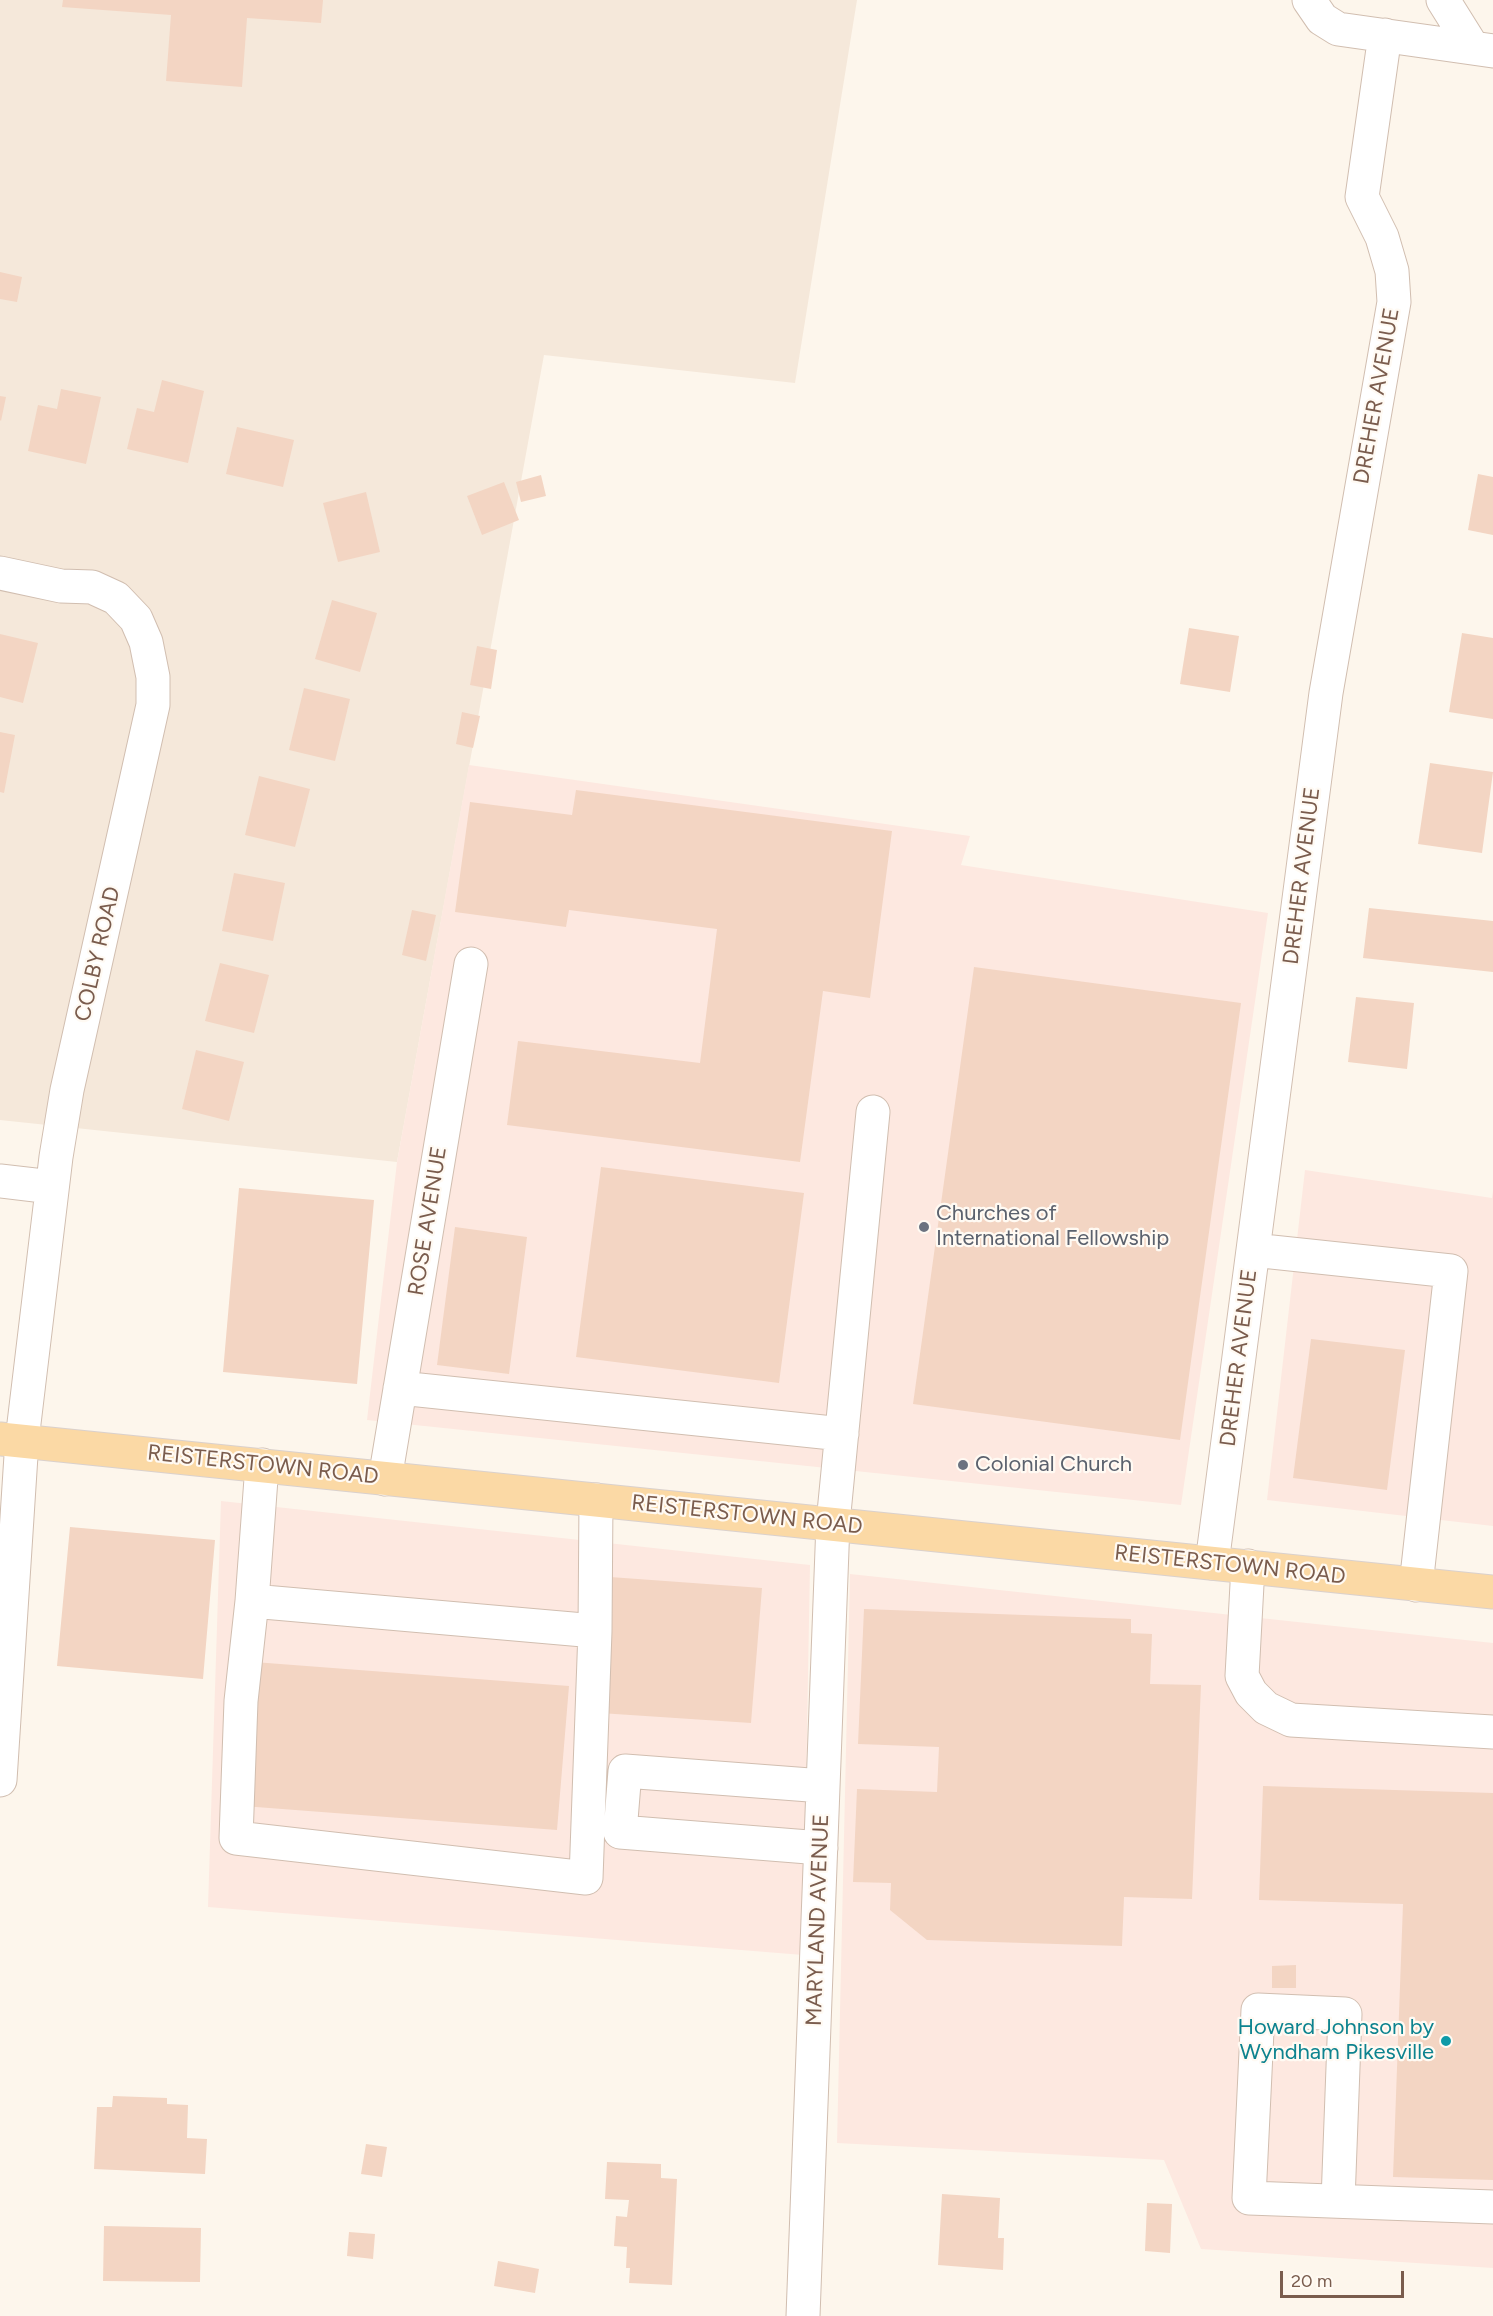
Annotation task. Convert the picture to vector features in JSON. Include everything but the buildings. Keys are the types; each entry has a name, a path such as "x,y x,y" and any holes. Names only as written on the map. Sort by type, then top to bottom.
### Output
{"main road":[{"name":"REISTERSTOWN ROAD","path":"11,1439 1493,1592"}],"street":[{"path":"1309,0 1322,19 1338,28 1483,49"},
{"path":"1443,0 1483,49"},
{"name":"DREHER AVENUE","path":"1212,1563 1326,693 1394,302 1392,271 1382,237 1362,198 1385,35"},
{"name":"COLBY ROAD","path":"0,573 61,586 92,587 116,598 136,619 146,642 153,677 153,705 67,1090 11,1439 0,1780"},
{"name":"ROSE AVENUE","path":"385,1479 471,964"},
{"name":"MARYLAND AVENUE","path":"803,2316 833,1523 873,1112"},
{"path":"0,1182 52,1187"},
{"path":"1253,1250 1451,1271 1416,1585"},
{"path":"400,1388 842,1434"},
{"path":"262,1465 252,1601 241,1701 236,1838 586,1878 596,1500"},
{"path":"1248,1566 1242,1676 1251,1693 1266,1708 1291,1720 1493,1732"},
{"path":"252,1601 594,1631"},
{"path":"820,1848 620,1832 625,1771 823,1786"},
{"path":"1338,2201 1345,2014 1258,2010 1249,2198 1493,2207"}],"shaded area":[{"path":"0,0 857,0 795,383 544,355 397,1162 0,1120"},
{"path":"469,765 970,836 961,865 1268,913 1181,1505 367,1420 397,1162"},
{"path":"1305,1170 1492,1198 1493,1191 1493,1526 1267,1500"},
{"path":"221,1501 810,1565 803,1955 208,1907"},
{"path":"850,1574 1493,1643 1493,2268 1201,2249 1164,2160 837,2143"}],"place":[{"name":"Churches of International Fellowship","path":"924,1227"},
{"name":"Colonial Church","path":"963,1465"},
{"name":"Howard Johnson by Wyndham Pikesville","path":"1446,2041"}]}
